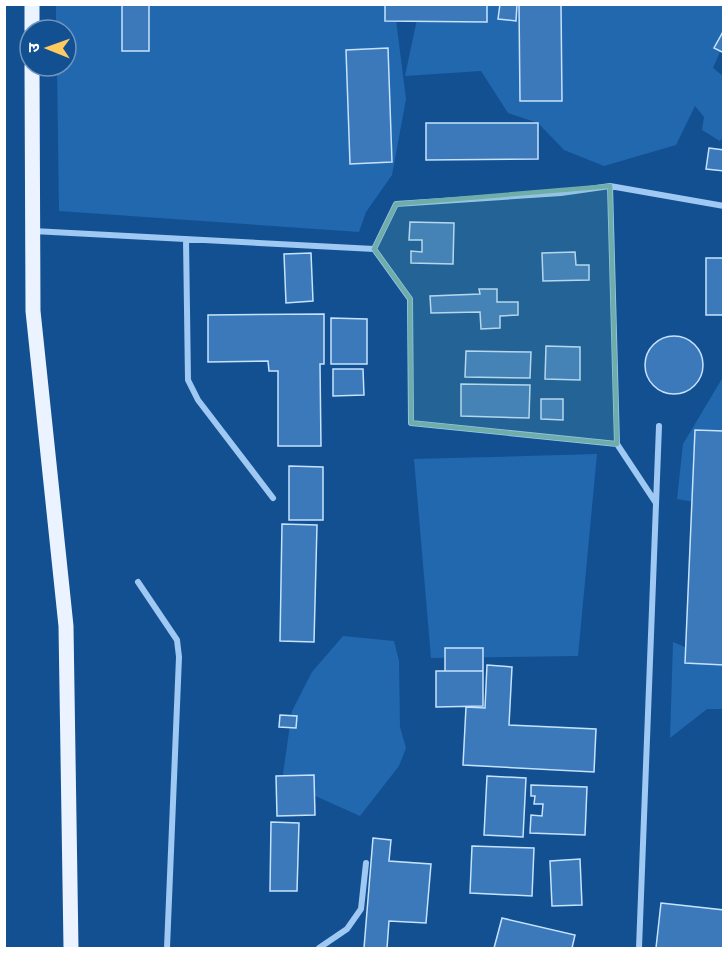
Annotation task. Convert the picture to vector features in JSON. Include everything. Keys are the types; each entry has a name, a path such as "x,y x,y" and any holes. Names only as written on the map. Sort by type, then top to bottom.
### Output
{"main road":[{"path":"32,78 33,311 66,626 71,948"}],"street":[{"path":"374,249 396,204 561,193 610,186 723,206"},
{"path":"610,186 617,444 656,503"},
{"path":"33,231 374,249"},
{"path":"186,239 188,380 198,400 273,498"},
{"path":"374,249 411,299 411,423 617,444"},
{"path":"639,948 659,426"},
{"path":"138,582 177,640 179,657 167,948"},
{"path":"319,948 347,928 361,909 366,862"}],"highlighted area":[{"path":"610,186 617,444 411,423 410,299 374,249 396,204"}],"shaded area":[{"path":"56,5 401,5 396,20 406,99 392,175 366,212 359,232 59,211 57,78 78,78 78,18 56,18"},
{"path":"420,5 723,5 723,45 713,68 723,76 723,137 720,141 702,130 704,117 695,106 676,145 604,166 564,150 538,123 508,113 481,71 405,76"},
{"path":"723,377 723,507 677,499 683,444"},
{"path":"597,454 578,656 431,658 414,459"},
{"path":"343,636 394,641 399,661 400,727 406,748 399,766 360,816 282,781 292,711 312,672"},
{"path":"673,642 723,663 723,709 707,709 670,738"}],"building":[{"path":"122,4 149,4 149,51 122,51"},
{"path":"385,4 487,4 487,22 385,21"},
{"path":"500,4 517,4 516,21 498,19"},
{"path":"519,4 561,4 562,101 520,101"},
{"path":"724,30 724,53 714,48"},
{"path":"388,48 392,162 350,164 346,50"},
{"path":"426,123 538,123 538,159 426,160"},
{"path":"709,148 724,150 724,171 706,169"},
{"path":"410,222 454,223 453,264 411,263 411,251 422,252 422,240 409,240"},
{"path":"575,252 576,265 589,265 589,280 543,281 542,253"},
{"path":"311,253 313,301 286,303 284,254"},
{"path":"706,258 724,258 724,315 706,315"},
{"path":"479,289 497,289 497,302 518,302 518,315 500,316 500,328 481,329 480,312 431,313 430,296 480,294"},
{"path":"324,314 324,364 320,364 321,446 278,446 278,371 269,371 268,361 208,362 208,315"},
{"path":"331,318 367,319 367,364 331,364"},
{"path":"674,336 685,338 698,349 703,365 701,376 690,389 674,394 663,392 650,381 645,365 647,354 658,341"},
{"path":"546,346 580,347 580,380 545,379"},
{"path":"466,351 531,352 530,378 465,377"},
{"path":"333,369 363,369 364,395 333,396"},
{"path":"461,384 530,385 529,418 461,416"},
{"path":"541,399 563,399 563,420 541,419"},
{"path":"695,430 724,431 724,665 685,663"},
{"path":"289,466 323,467 323,520 289,520"},
{"path":"282,524 317,525 314,642 280,641"},
{"path":"445,648 483,648 483,671 445,671"},
{"path":"487,665 512,667 509,725 596,729 594,772 463,765 466,707 485,708"},
{"path":"436,671 483,671 483,706 436,707"},
{"path":"280,715 297,716 296,728 279,727"},
{"path":"314,775 315,815 277,816 276,776"},
{"path":"487,776 526,778 523,837 484,835"},
{"path":"531,785 587,787 585,835 530,833 531,815 542,816 543,804 534,804 535,796 531,796"},
{"path":"271,822 299,823 297,891 270,891"},
{"path":"373,838 391,840 389,861 431,864 426,923 389,921 387,948 364,948"},
{"path":"472,846 534,848 532,896 470,893"},
{"path":"580,859 582,905 552,906 550,861"},
{"path":"661,903 724,910 723,948 656,948"},
{"path":"502,918 575,935 572,948 494,948"}]}
